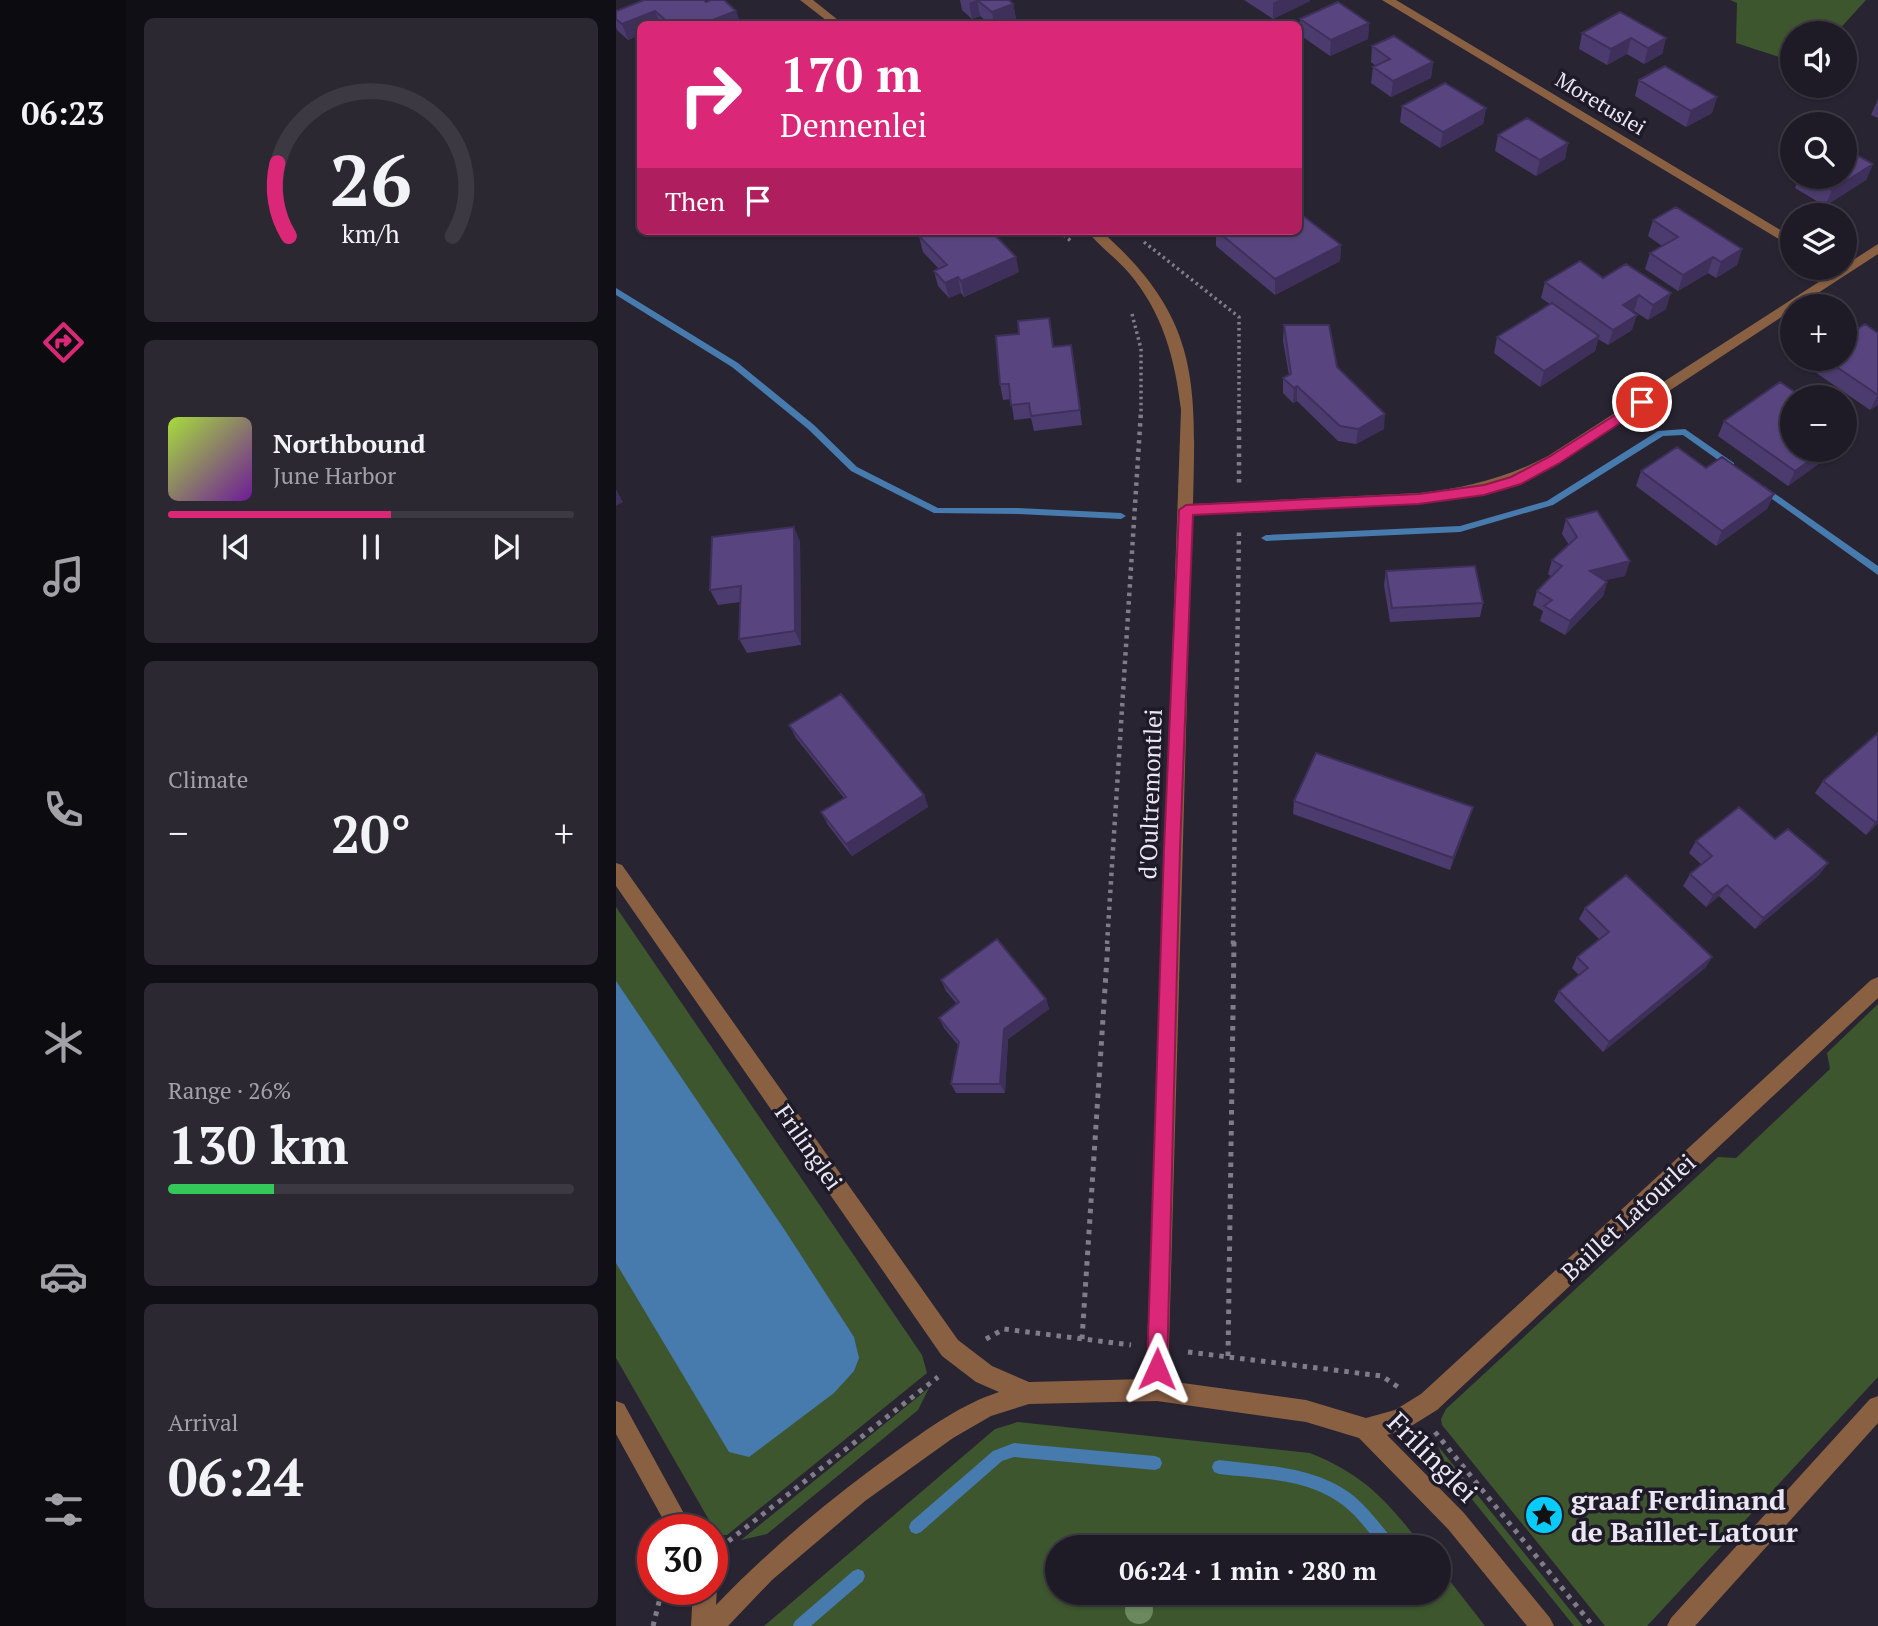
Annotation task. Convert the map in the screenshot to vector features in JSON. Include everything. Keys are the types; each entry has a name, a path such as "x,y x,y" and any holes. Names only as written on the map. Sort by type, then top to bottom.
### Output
{"street":[{"path":"806,0 833,21"},
{"name":"Moretuslei","path":"1388,0 1780,236"},
{"name":"d'Oultremontlei","path":"1098,235 1134,267 1158,302 1173,334 1185,372 1188,410 1172,849 1157,1390"},
{"path":"1857,259 1878,248"},
{"path":"1186,510 1455,495 1516,480 1553,460 1822,280"},
{"name":"Frilinglei","path":"616,871 950,1348 985,1374 1029,1393"},
{"name":"Baillet Latourlei","path":"1366,1429 1401,1420 1429,1402 1878,986"},
{"name":"Frilinglei","path":"712,1626 764,1572 857,1493 986,1406 1029,1393 1157,1390 1306,1412 1366,1429 1456,1521 1542,1626"},
{"path":"1679,1626 1878,1407"},
{"path":"616,1412 673,1514"},
{"path":"702,1626 704,1605"}],"path":[{"path":"1064,235 1072,242"},
{"path":"1135,235 1239,317 1228,1356"},
{"path":"1082,1339 1141,424 1141,349 1130,309"},
{"path":"653,1626 658,1605"}],"green space":[{"path":"1730,0 1866,0 1847,21 1780,21 1780,57 1736,43 1737,3"},
{"path":"616,907 922,1355 927,1373 728,1534 728,1514 706,1514 616,1358"},
{"path":"1878,1004 1878,1377 1647,1626 1605,1626 1442,1425 1441,1419 1446,1409 1718,1157 1736,1158 1830,1069 1827,1053"},
{"path":"929,1388 918,1410 767,1534 741,1540"},
{"path":"1018,1422 1310,1453 1346,1471 1374,1491 1413,1535 1045,1535 1045,1605 1451,1605 1451,1582 1485,1626 764,1626 995,1429"},
{"path":"1438,1446 1583,1626 1574,1626 1446,1467"}],"water":[{"path":"616,981 854,1337 859,1358 854,1371 834,1393 749,1457 729,1452 616,1263"}],"building":[{"path":"644,0 724,0 736,11 710,21 667,21 655,11 622,24 616,19 616,11"},
{"path":"977,0 1009,0 1013,4 992,12"},
{"path":"1338,2 1369,23 1331,40 1300,19"},
{"path":"1620,12 1666,38 1648,48 1631,38 1611,49 1582,33"},
{"path":"1394,36 1433,62 1393,81 1373,67 1390,59 1372,46"},
{"path":"1665,66 1717,97 1691,111 1639,80"},
{"path":"1445,83 1486,108 1443,132 1402,106"},
{"path":"1527,118 1568,143 1540,160 1498,135"},
{"path":"1857,155 1873,164 1857,174"},
{"path":"1676,207 1742,249 1721,262 1713,257 1683,275 1650,253 1678,237 1653,220"},
{"path":"1302,215 1341,245 1275,279 1222,235 1302,235"},
{"path":"995,235 1016,257 961,281 958,277 945,283 934,271 947,265 919,236"},
{"path":"1580,261 1603,278 1626,264 1671,293 1653,305 1639,295 1623,305 1637,315 1613,330 1545,282"},
{"path":"1552,303 1599,336 1544,371 1497,337"},
{"path":"1049,318 1053,347 1071,345 1080,410 1031,416 1029,403 1011,405 1009,384 1000,384 996,336 1019,334 1018,321"},
{"path":"1865,324 1878,333 1878,395 1843,371 1857,371 1857,329"},
{"path":"1284,325 1329,325 1337,367 1385,414 1358,429 1340,426 1297,386 1294,388 1283,378 1291,374"},
{"path":"1780,382 1784,385 1780,385 1780,460 1724,421"},
{"path":"1677,447 1706,468 1722,457 1774,494 1722,531 1641,471"},
{"path":"1782,462 1807,462 1795,471"},
{"path":"1597,511 1630,561 1590,571 1607,582 1570,621 1544,606 1552,600 1537,591 1562,566 1552,560 1577,537 1566,519"},
{"path":"794,527 795,631 739,639 741,586 710,590 712,537"},
{"path":"1475,566 1483,603 1392,608 1386,571"},
{"path":"841,694 924,795 846,844 821,812 846,797 789,725"},
{"path":"1878,733 1878,820 1875,822 1823,781"},
{"path":"1316,753 1473,807 1453,858 1294,801"},
{"path":"1739,807 1775,839 1788,829 1828,863 1763,918 1727,885 1713,895 1690,874 1712,856 1696,841"},
{"path":"1626,875 1712,957 1609,1042 1559,991 1588,968 1577,957 1609,932 1585,908"},
{"path":"997,939 1046,999 1004,1029 1000,1084 951,1084 959,1042 939,1018 959,1002 941,980"}],"waterway":[{"path":"616,291 735,365 811,427 854,469 937,511 1018,511 1121,516"},
{"path":"1266,538 1460,529 1550,503 1661,433 1685,432 1731,465"},
{"path":"1764,489 1878,571"},
{"path":"916,1527 998,1456 1014,1450 1155,1463"},
{"path":"1219,1467 1271,1473 1305,1479 1321,1485 1350,1502 1380,1535"},
{"path":"800,1626 858,1576"}],"place":[{"name":"graaf Ferdinand de Baillet-Latour","path":"1544,1515"}],"route":[{"path":"1157,1369 1172,849 1186,510 1419,499 1484,490 1516,480 1553,460 1642,402"}]}
